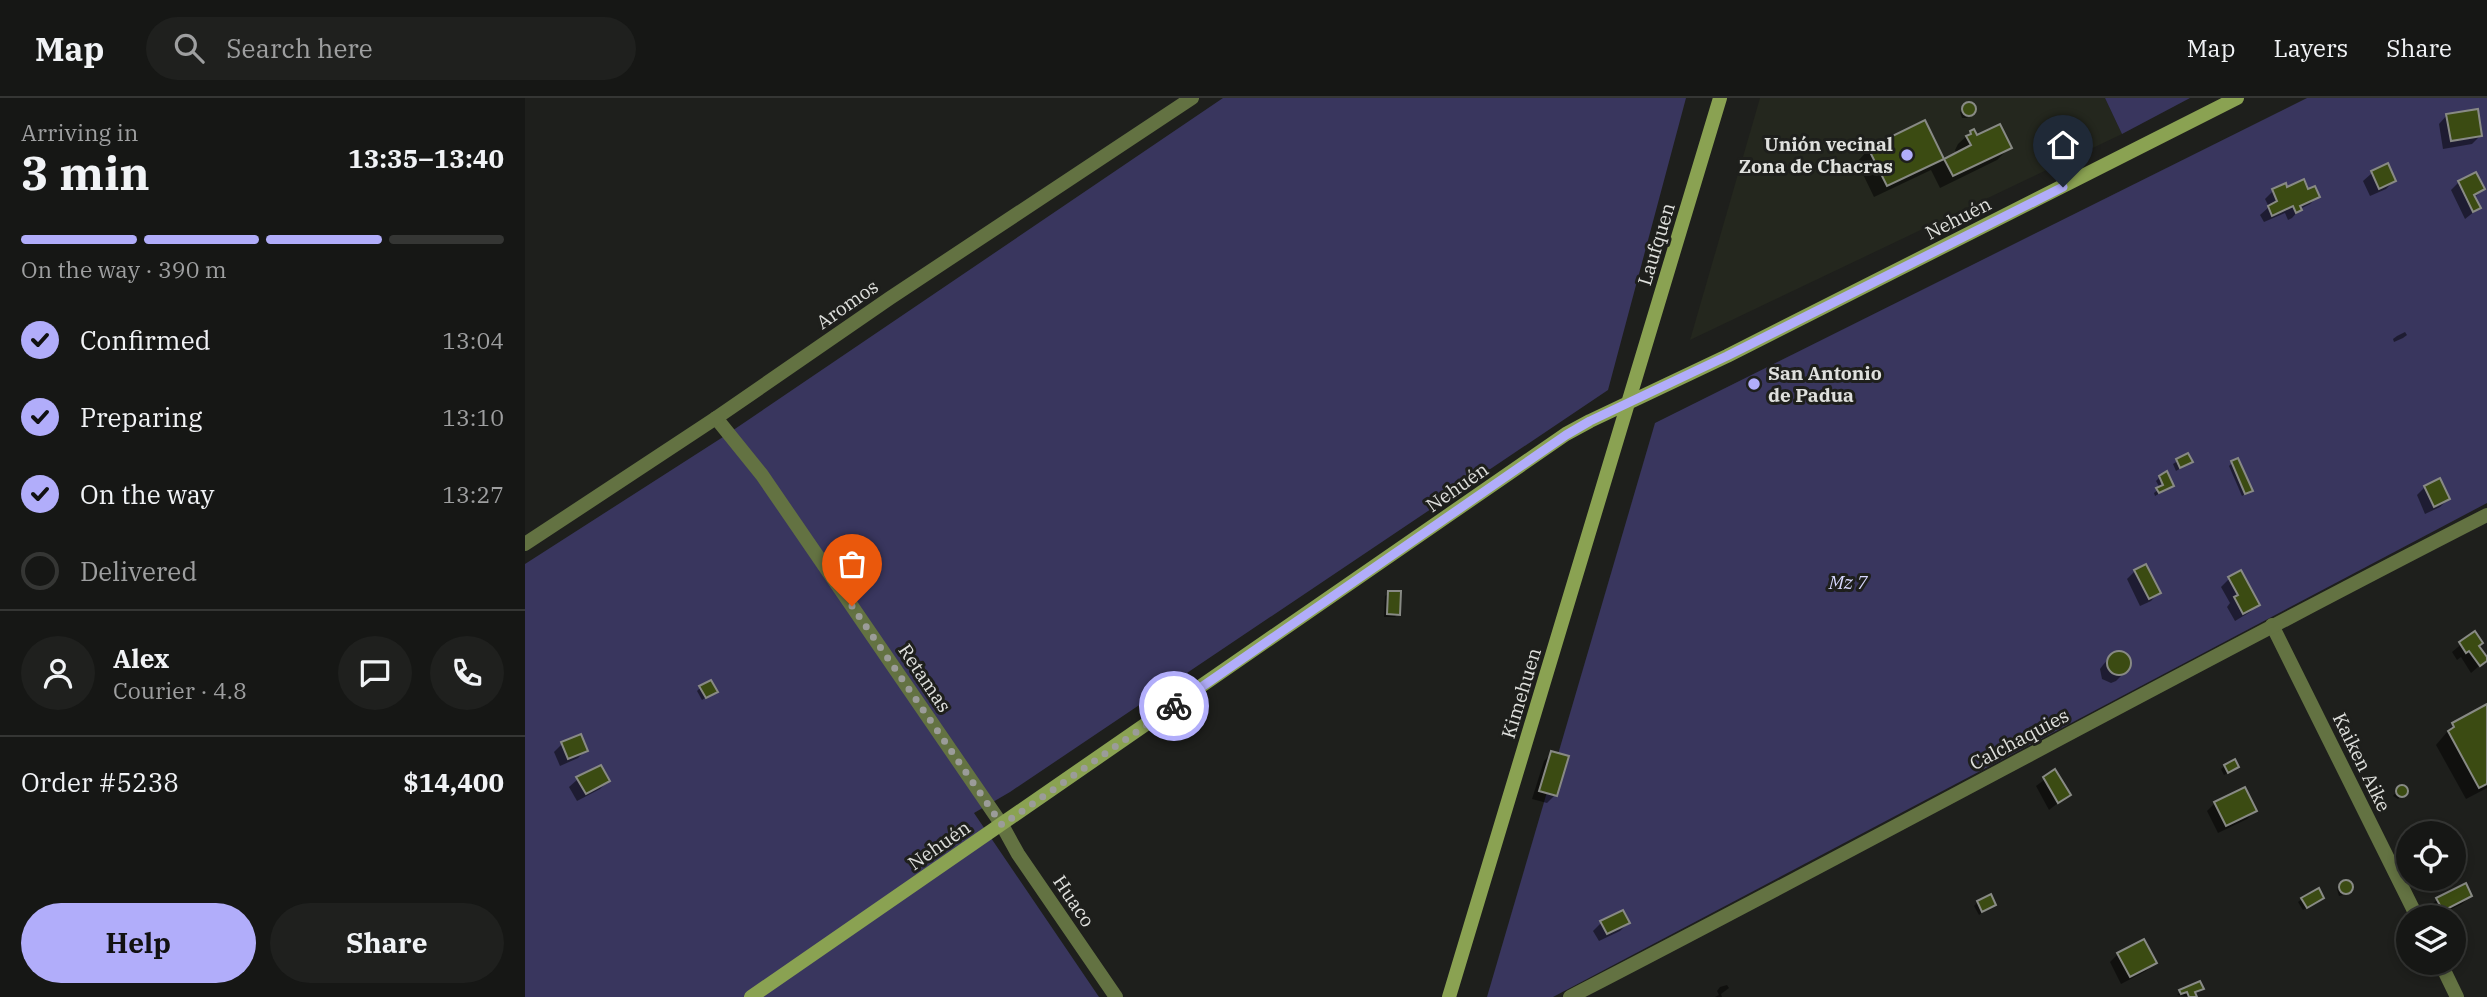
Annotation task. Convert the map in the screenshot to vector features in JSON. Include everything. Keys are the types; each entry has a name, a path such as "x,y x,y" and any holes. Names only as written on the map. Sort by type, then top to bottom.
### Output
{"street":[{"name":"Aromos","path":"525,544 1192,98"},
{"name":"Laufquen","path":"1630,401 1720,98"},
{"name":"Nehuén","path":"751,997 1566,435 2237,98"},
{"name":"Kimehuen","path":"1449,997 1630,401"},
{"name":"Retamas","path":"716,418 762,475 1002,825"},
{"name":"Calchaquies","path":"1570,997 1788,884 2272,625 2487,515"},
{"name":"Kaiken Aike","path":"2272,625 2411,905"},
{"name":"Huaco","path":"1002,825 1116,997"},
{"path":"2446,975 2457,997"}],"shaded area":[{"path":"1760,98 2105,98 2122,134 1690,340"}],"green space":[{"path":"1223,98 1686,98 1608,390 1010,792 974,813 1099,997 525,997 525,564 723,437"},
{"path":"2105,98 2190,98 2122,134"},
{"name":"Mz 7","path":"2307,98 2487,98 2487,503 1553,997 1487,997 1655,423"}],"building":[{"path":"1969,102 1974,104 1974,114 1969,116 1964,114 1962,109 1964,104"},
{"path":"2478,109 2482,136 2451,141 2446,114"},
{"path":"1925,120 1944,159 1887,186 1868,148"},
{"path":"2000,124 2012,148 1953,176 1944,159 1971,145 1966,136 1971,134 1970,131 1974,129 1977,135"},
{"path":"2388,163 2396,181 2379,189 2371,171"},
{"path":"2476,172 2485,189 2474,195 2481,208 2473,212 2458,181"},
{"path":"2304,179 2308,189 2315,186 2320,197 2300,206 2302,210 2296,213 2293,206 2272,216 2268,206 2277,201 2272,189 2286,183 2287,187"},
{"path":"2188,453 2193,462 2180,468 2176,459"},
{"path":"2238,458 2253,491 2245,494 2231,461"},
{"path":"2167,471 2174,486 2159,493 2156,488 2163,485 2159,476"},
{"path":"2440,478 2450,499 2434,507 2424,486"},
{"path":"2146,564 2161,593 2149,599 2134,570"},
{"path":"2241,570 2260,605 2243,614 2234,597 2238,595 2228,577"},
{"path":"1388,591 1401,591 1400,615 1387,614"},
{"path":"2475,631 2483,643 2479,646 2487,657 2487,661 2480,666 2459,642"},
{"path":"2119,651 2128,654 2131,663 2128,672 2119,675 2110,672 2107,663 2110,654"},
{"path":"711,680 718,692 706,698 699,686"},
{"path":"2487,704 2487,784 2479,788 2448,731 2454,727 2452,723"},
{"path":"581,734 588,751 568,759 561,742"},
{"path":"1551,751 1569,756 1557,796 1539,791"},
{"path":"2235,759 2239,767 2228,773 2224,765"},
{"path":"601,765 610,781 586,794 576,777"},
{"path":"2055,769 2071,795 2058,803 2043,777"},
{"path":"2402,785 2408,791 2402,797 2396,791"},
{"path":"2245,787 2257,811 2226,826 2214,802"},
{"path":"2346,880 2351,882 2351,892 2346,894 2341,892 2339,887 2341,882"},
{"path":"2466,883 2472,896 2455,905 2440,905 2436,898 2450,891 2466,891"},
{"path":"2319,888 2324,898 2307,908 2301,898"},
{"path":"1991,894 1996,905 1982,912 1977,901"},
{"path":"1623,910 1630,923 1607,934 1600,921"},
{"path":"2144,939 2157,963 2130,977 2117,953"},
{"path":"2200,981 2204,989 2195,992 2197,997 2189,997 2187,992 2181,994 2179,990"}],"way so far":[{"path":"852,606 1002,825 1174,706"}],"place":[{"name":"Unión vecinal Zona de Chacras","path":"1907,155"},
{"name":"San Antonio de Padua","path":"1754,384"}],"route":[{"path":"1174,706 1566,435 2063,187"}]}
